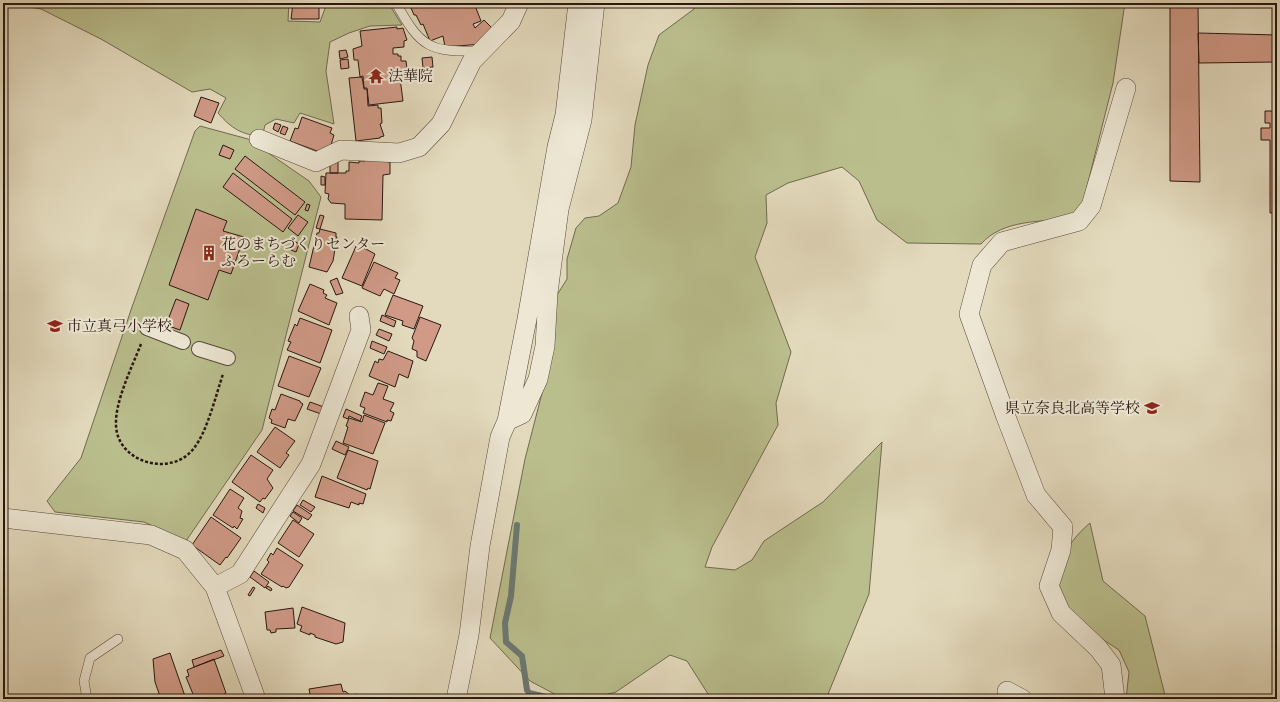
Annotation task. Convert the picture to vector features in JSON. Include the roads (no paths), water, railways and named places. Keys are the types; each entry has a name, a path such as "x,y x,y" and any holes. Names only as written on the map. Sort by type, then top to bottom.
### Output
{"street":[{"path":"259,139 316,162 341,150 399,153 419,147 441,124 472,61 511,21 519,3"},
{"path":"456,699 469,635 480,546 500,437 507,421 527,319 557,147 565,115 578,3"},
{"path":"507,421 522,414 538,379 545,346 548,293 559,209 582,120 595,3"},
{"path":"1115,699 1111,665 1098,648 1061,613 1049,586 1061,550 1063,527 1036,494 968,314 982,265 1002,242 1079,221 1091,206 1126,88"},
{"path":"215,587 240,574 311,464 361,330 358,316"},
{"path":"147,328 182,342"},
{"path":"199,349 228,358"},
{"path":"3,518 151,535 185,550 215,587 256,699"}],"lane":[{"path":"396,3 415,35 431,46 445,51 482,51"},
{"path":"86,699 84,681 90,658 118,639"}],"waterway":[{"path":"517,525 511,596 505,623 506,642 522,656 527,690 529,693 555,699"},
{"path":"602,699 615,697 620,699"}],"place":[{"name":"法華院","path":"376,76"},
{"name":"花のまちづくりセンター ふろーらむ","path":"209,253"},
{"name":"市立真弓小学校","path":"55,326"},
{"name":"県立奈良北高等学校","path":"1152,408"}]}
